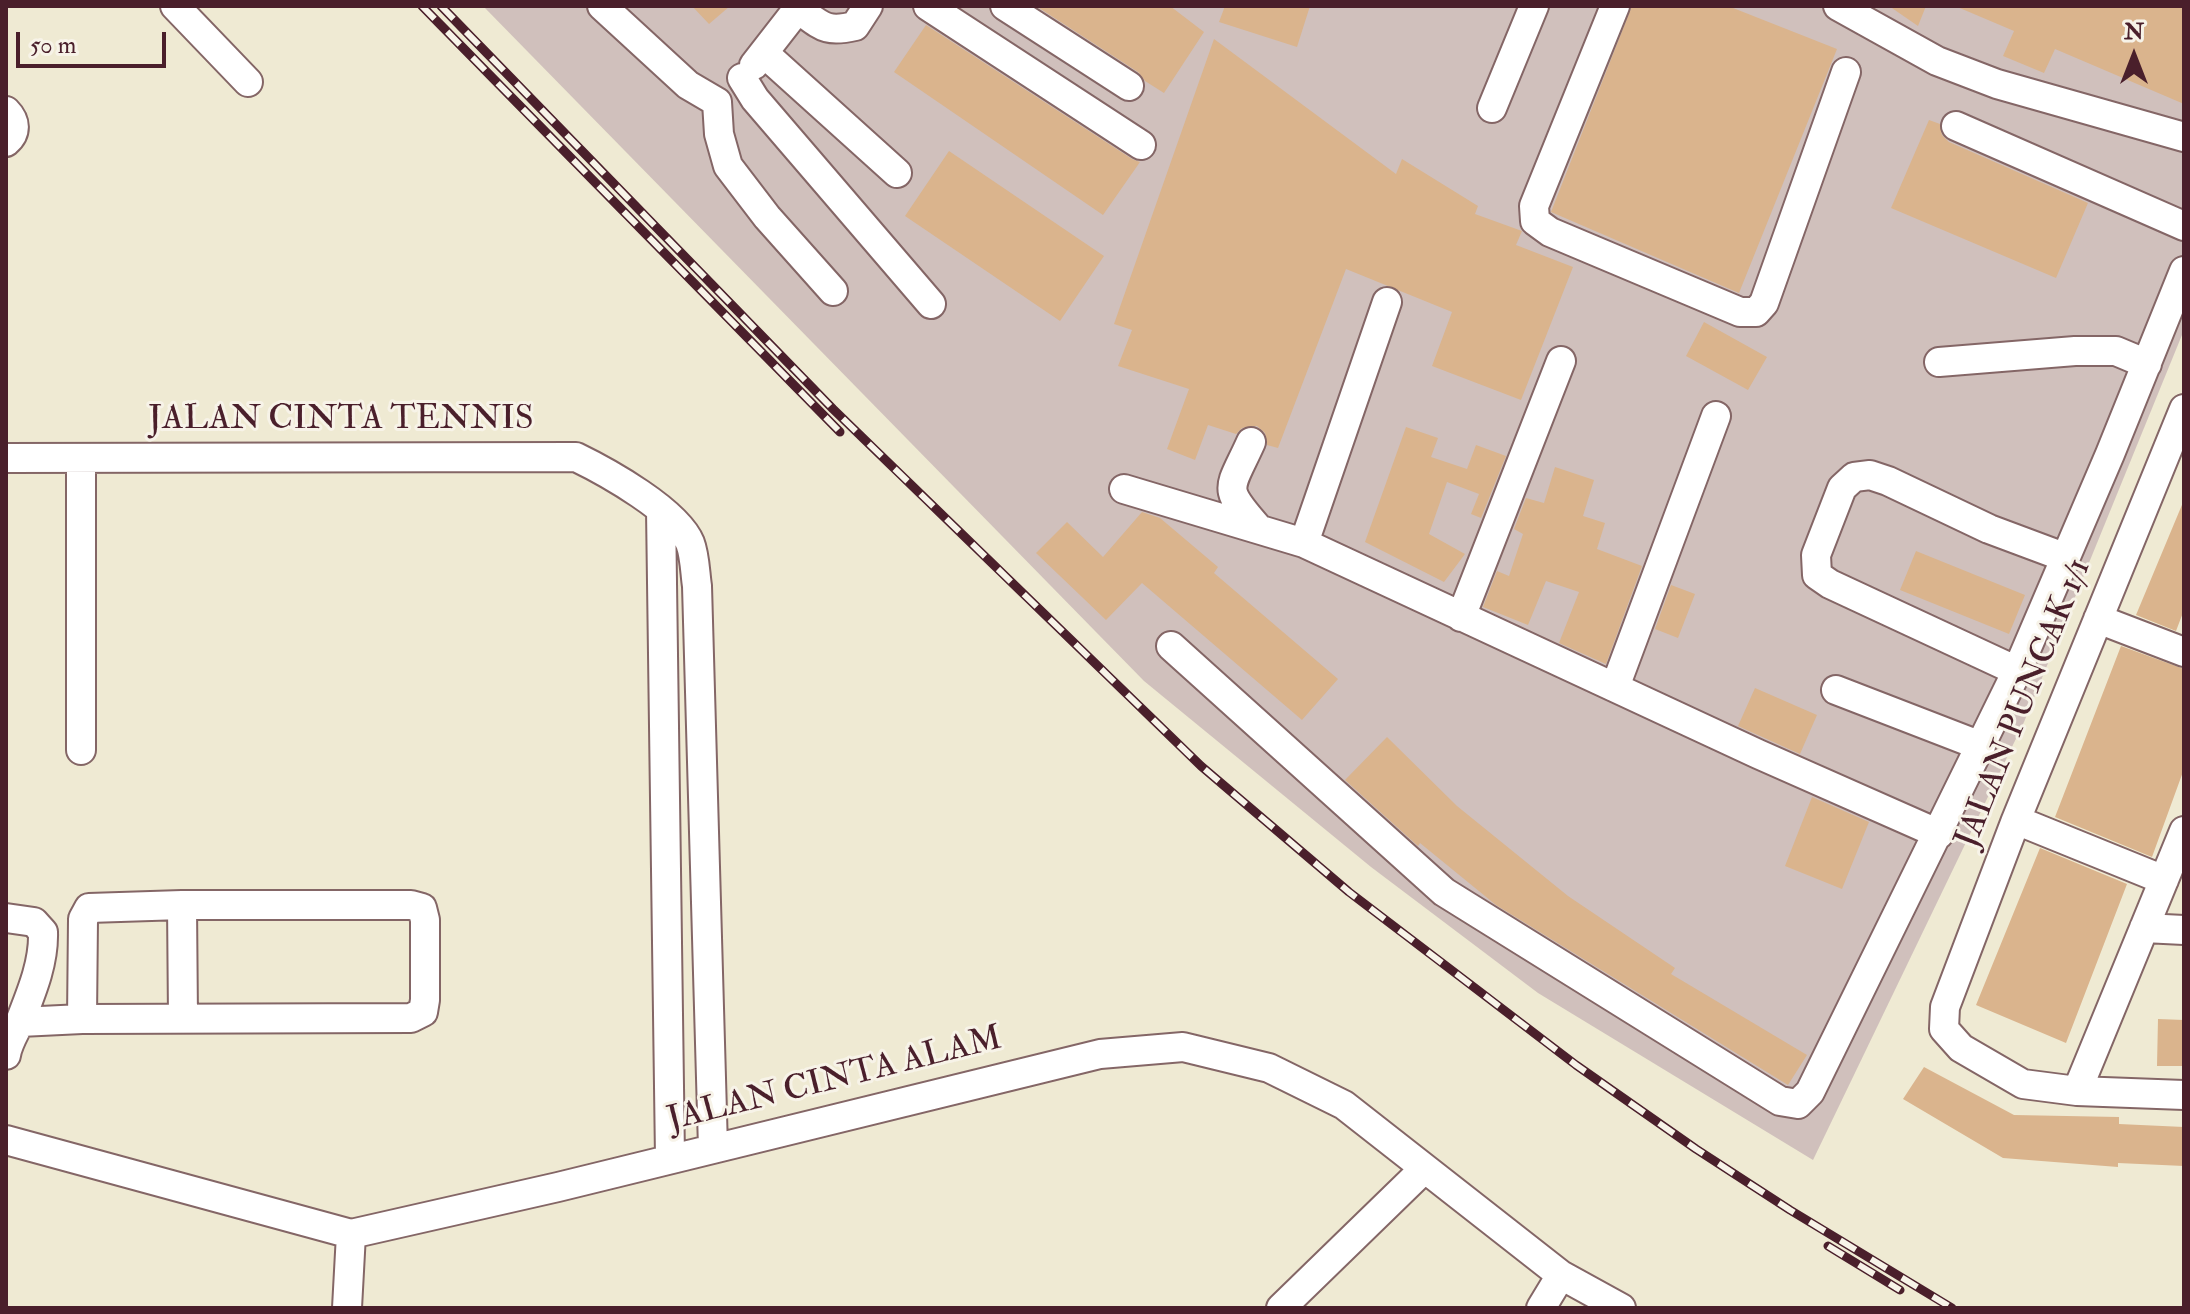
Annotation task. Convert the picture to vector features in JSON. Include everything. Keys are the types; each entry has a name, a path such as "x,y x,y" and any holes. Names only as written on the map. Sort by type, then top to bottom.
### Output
{"street":[{"path":"175,6 248,82"},
{"path":"602,6 688,85 717,102"},
{"path":"833,291 767,217 728,166 719,134 717,102 765,54 799,7 820,25 835,31 855,26 868,6"},
{"path":"928,6 1141,145"},
{"path":"1005,6 1129,86"},
{"path":"1492,108 1534,6"},
{"path":"1615,6 1534,206 1535,221 1550,232 1740,312 1756,312 1764,303 1846,72"},
{"path":"1838,6 1937,61 1997,84 2184,137"},
{"path":"765,54 897,173"},
{"path":"742,78 755,99 931,304"},
{"path":"6,111 15,127 6,142"},
{"path":"1956,126 2184,226"},
{"path":"1171,646 1444,892 1780,1101 1798,1104 1810,1092 2017,671 2184,271"},
{"path":"1304,543 1387,302"},
{"path":"1939,362 2075,351 2116,351 2147,364"},
{"path":"1461,617 1561,361"},
{"path":"1615,687 1716,416"},
{"name":"JALAN PUNCAK 1/1","path":"2077,1091 2023,1084 1961,1048 1944,1029 1945,1007 2016,820 2181,423"},
{"path":"1251,442 1232,485 1232,493 1233,499 1258,528"},
{"name":"JALAN CINTA TENNIS","path":"6,458 576,457 596,466 679,524 691,544 697,586 713,1148"},
{"path":"81,458 81,750"},
{"path":"2017,671 1830,584 1817,575 1816,555 1842,488 1854,477 1870,475 1989,529 2064,557"},
{"path":"1124,489 1304,543 1758,754 1939,834"},
{"path":"661,510 670,1158"},
{"path":"663,588 697,586"},
{"path":"2098,619 2184,652"},
{"path":"1836,690 1981,746"},
{"path":"2016,820 2164,880"},
{"path":"2184,831 2077,1091 2184,1095"},
{"path":"182,905 183,1018"},
{"path":"11,1038 82,1019 411,1018 423,1012 425,1000 425,920 422,908 411,905 182,905 89,908 83,919 82,1019"},
{"path":"6,918 34,922 43,932 44,951 6,1055"},
{"path":"2144,928 2184,930"},
{"name":"JALAN CINTA ALAM","path":"6,1140 351,1234 1100,1054 1183,1047 1269,1068 1344,1105 1561,1275 1621,1308"},
{"path":"1281,1308 1424,1169"},
{"path":"347,1308 351,1234"},
{"path":"1541,1308 1561,1275"}],"shaded area":[{"path":"483,6 2184,6 2184,330 2024,722 1813,1160 1538,993 1371,867 1144,681"}],"building":[{"path":"692,6 730,6 709,24"},
{"path":"1036,6 1170,6 1204,32 1164,93 1145,81 1138,72"},
{"path":"1225,6 1310,6 1297,47 1219,22"},
{"path":"1632,6 1728,6 1837,49 1739,293 1551,212"},
{"path":"1889,6 1926,6 1918,26"},
{"path":"1955,6 2184,6 2184,104 2055,49 2044,73 2003,56 2014,31"},
{"path":"926,25 1140,162 1103,215 894,72"},
{"path":"1214,39 1396,174 1402,159 1478,206 1475,214 1522,231 1516,245 1573,267 1521,400 1432,366 1452,312 1346,269 1278,448 1267,445 1265,433 1257,426 1242,428 1236,434 1208,425 1195,460 1167,449 1189,389 1118,366 1132,330 1114,324"},
{"path":"1929,120 1940,124 1942,135 1949,142 2088,203 2056,278 1891,208"},
{"path":"949,151 1104,256 1060,321 905,216"},
{"path":"1704,322 1767,357 1748,390 1686,356"},
{"path":"1406,427 1438,438 1431,457 1467,469 1476,445 1506,456 1481,518 1471,514 1479,494 1447,482 1429,534 1465,554 1444,582 1365,542"},
{"path":"1555,467 1594,480 1583,516 1605,523 1597,549 1642,566 1606,664 1559,643 1579,592 1546,581 1528,625 1483,607 1497,571 1509,576 1523,534 1514,529 1526,498 1544,503"},
{"path":"2184,500 2184,610 2176,631 2136,615"},
{"path":"1142,512 1160,518 1218,567 1214,573 1338,679 1302,720 1142,583 1106,620 1036,553 1067,522 1103,557"},
{"path":"1916,551 2025,595 2009,634 1900,590"},
{"path":"1671,585 1695,594 1678,638 1655,629"},
{"path":"2121,646 2184,669 2184,769 2152,857 2055,817"},
{"path":"1755,688 1817,715 1800,754 1738,726"},
{"path":"1387,737 1457,806 1568,896 1675,968 1671,974 1807,1055 1788,1085 1496,905 1420,843 1418,846 1345,780"},
{"path":"1812,797 1869,822 1842,889 1785,866"},
{"path":"2040,848 2127,884 2066,1043 1976,1005"},
{"path":"2158,1019 2184,1020 2184,1066 2157,1066"},
{"path":"1924,1067 2014,1115 2119,1117 2119,1124 2184,1127 2184,1166 2118,1163 2118,1167 2003,1158 1903,1099"}],"railway":[{"path":"422,6 840,432"},
{"path":"441,6 833,409 1201,766 1349,892 1576,1065 1790,1210 1952,1308"},
{"path":"1828,1246 1900,1290"}]}
